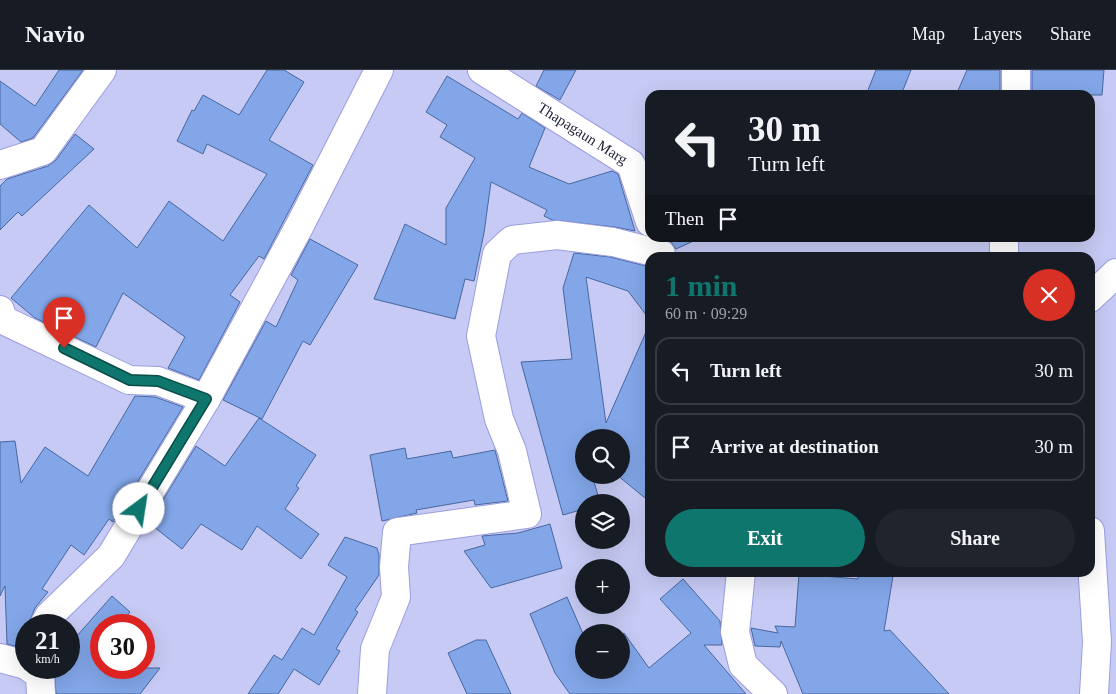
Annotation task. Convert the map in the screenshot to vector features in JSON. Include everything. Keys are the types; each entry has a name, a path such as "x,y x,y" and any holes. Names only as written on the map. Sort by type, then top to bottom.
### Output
{"street":[{"path":"0,165 43,151 102,70"},
{"path":"51,614 111,556 206,399 300,225 379,70"},
{"name":"Thapagaun Marg","path":"482,70 631,164 645,207"},
{"path":"1016,70 1016,90"},
{"path":"372,694 375,649 396,597 394,567 397,532 527,514 512,451 500,419 481,336 497,254 512,240 556,234 660,250"},
{"path":"1095,293 1116,273"},
{"path":"0,310 3,320 130,380 158,381 206,399"},
{"path":"740,577 735,632 743,665 773,694"},
{"path":"1093,577 1097,642 1094,694"},
{"path":"40,679 41,694"}],"building":[{"path":"59,70 83,70 33,138 21,142 0,124 0,81 35,106"},
{"path":"267,70 284,70 304,82 269,140 313,165 264,259 259,256 230,295 240,302 199,380 168,368 185,337 123,293 96,347 35,318 11,298 89,205 137,248 169,201 223,241 267,174 207,144 203,154 177,141 192,110 194,111 203,95 239,115"},
{"path":"544,70 576,70 560,100 536,86"},
{"path":"876,70 911,70 903,90 868,90"},
{"path":"967,70 1000,70 1000,90 958,90"},
{"path":"1032,70 1104,70 1102,95 1095,95 1095,90 1032,90"},
{"path":"447,76 518,119 522,113 545,128 529,167 569,184 612,171 618,174 635,231 552,220 544,216 547,210 491,182 484,233 474,281 465,279 455,319 374,299 405,224 446,245 446,208 475,158 440,137 447,125 426,112"},
{"path":"75,134 94,149 22,216 18,212 0,230 0,186 7,179 48,166 56,160"},
{"path":"310,239 358,265 310,345 303,341 262,419 223,400 266,321 276,327 298,280 291,275"},
{"path":"671,242 691,242 676,249"},
{"path":"574,253 610,257 645,266 645,313 628,291 586,277 606,423 645,334 645,498 628,484 630,484 630,429 575,429 575,484 595,484 598,494 575,494 575,512 563,515 521,362 572,359 563,288"},
{"path":"135,396 155,397 183,407 113,522 109,519 84,555 71,545 42,589 48,592 33,614 15,614 15,646 7,644 5,586 0,596 0,442 15,441 21,483 45,447 88,476"},
{"path":"259,418 316,455 296,486 299,488 285,509 319,534 301,559 257,526 242,550 201,524 182,549 149,523 196,446 225,466"},
{"path":"405,448 407,459 451,451 453,458 495,450 508,501 475,505 474,500 416,510 417,513 382,521 370,455"},
{"path":"550,524 562,568 491,588 464,551 485,545 482,536 518,533"},
{"path":"345,537 377,548 379,575 355,610 358,612 336,649 340,651 319,685 294,669 278,694 248,694 274,655 282,660 302,628 314,635 347,577 328,565"},
{"path":"799,577 858,579 858,577 893,577 884,631 890,630 949,694 803,694 781,641 780,647 755,646 751,628 778,633 775,626 795,627"},
{"path":"683,579 720,621 722,645 704,645 746,694 570,694 555,673 530,614 567,597 579,624 575,624 575,679 630,679 630,641 649,668 691,633 660,599"},
{"path":"112,596 130,612 128,614 96,614"},
{"path":"90,621 90,679 152,679 140,694 56,694 55,679 80,679 80,632"},
{"path":"476,640 486,640 511,694 467,694 448,653"},
{"path":"155,668 160,668 155,674"}],"route":[{"path":"64,348 130,380 158,381 206,399 139,509"}]}
